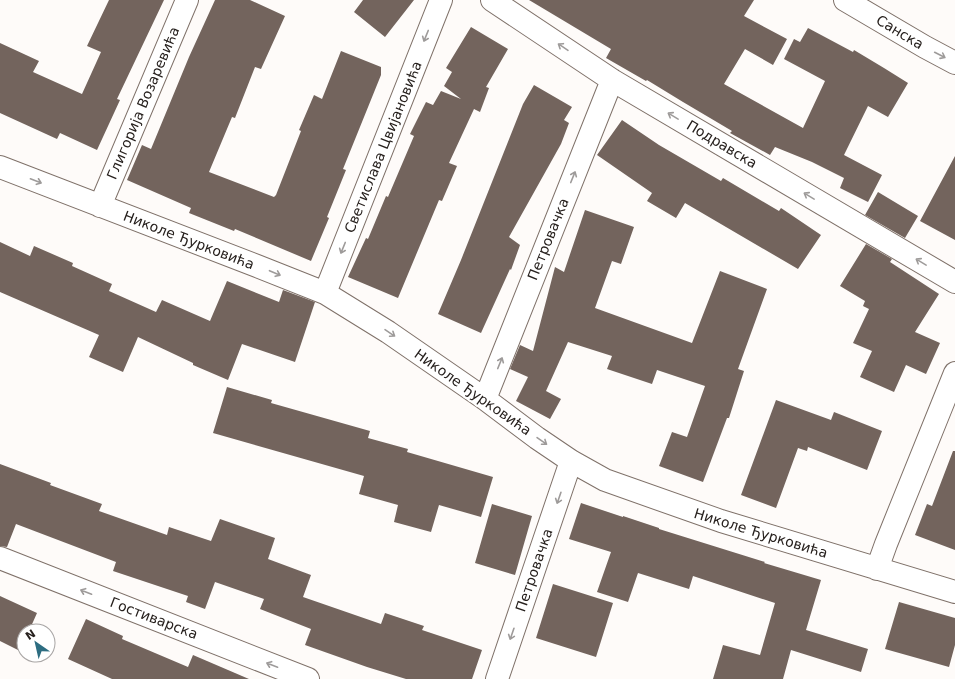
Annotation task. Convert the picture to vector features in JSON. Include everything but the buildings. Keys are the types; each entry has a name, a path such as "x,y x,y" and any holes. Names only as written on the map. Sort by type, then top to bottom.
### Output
{"street":[{"name":"Глигорија Возаревића","path":"100,206 187,0"},
{"name":"Светислава Цвијановића","path":"325,293 441,0"},
{"name":"Подравска","path":"492,0 612,80 955,282"},
{"name":"Санска","path":"845,0 955,63"},
{"name":"Петровачка","path":"485,399 612,80"},
{"name":"Николе Ђурковића","path":"0,167 325,293 367,318 485,399 537,438 571,461 605,480 641,494 721,521 955,592"},
{"path":"877,569 955,373"},
{"name":"Петровачка","path":"497,679 571,461"},
{"name":"Гостиварска","path":"0,558 308,679"}]}
